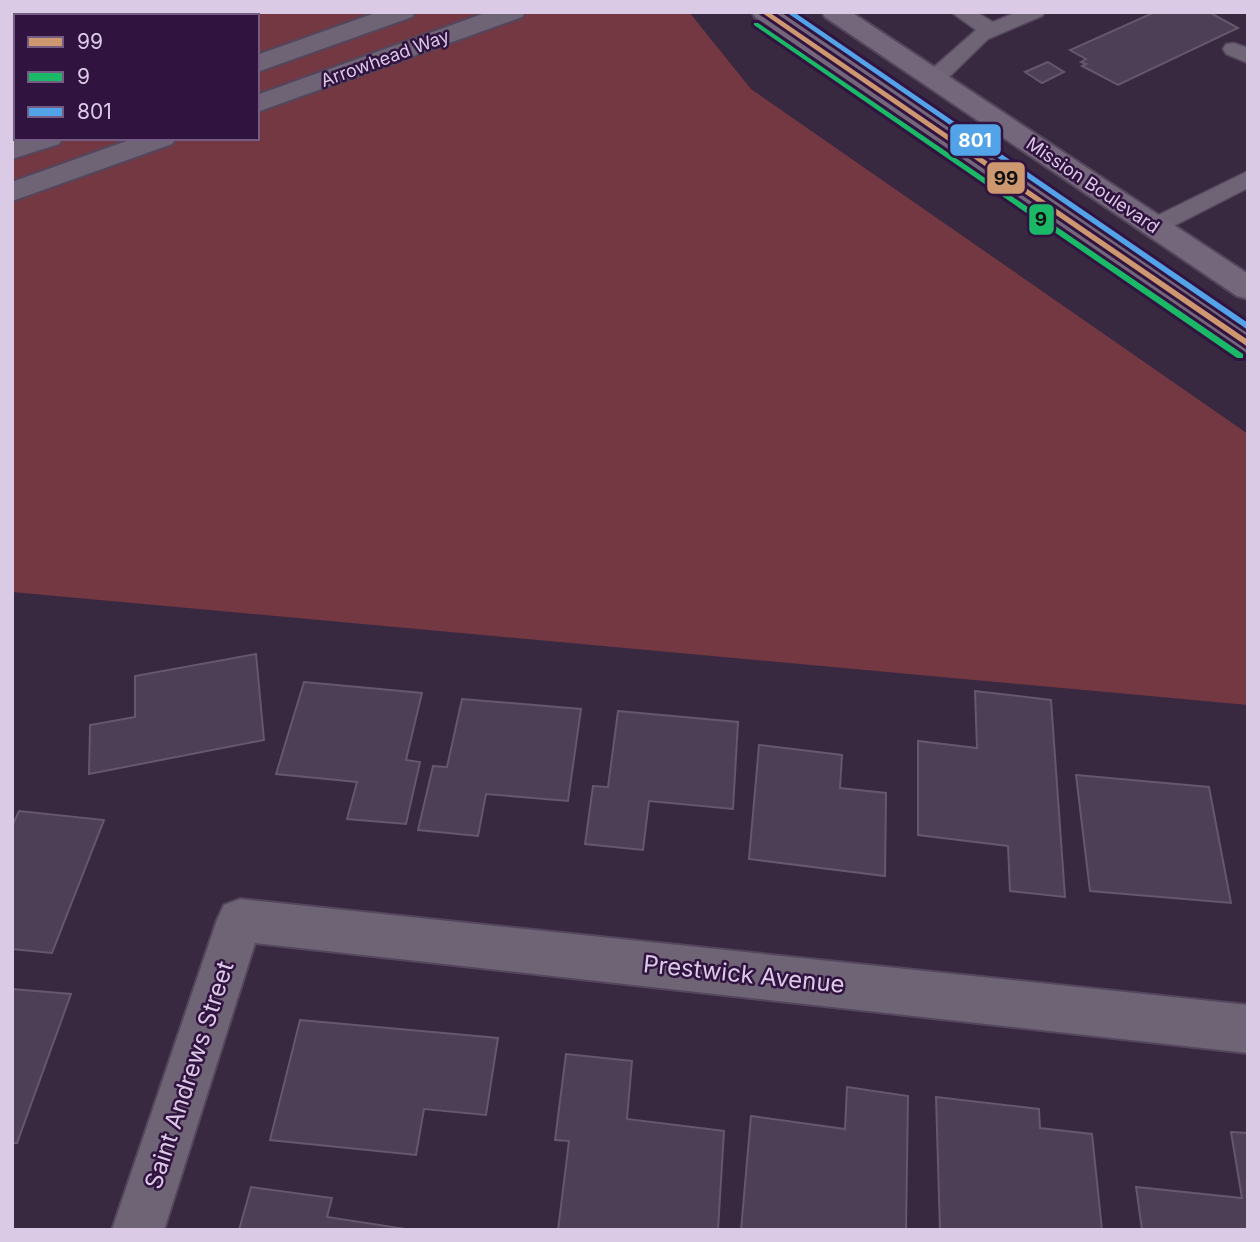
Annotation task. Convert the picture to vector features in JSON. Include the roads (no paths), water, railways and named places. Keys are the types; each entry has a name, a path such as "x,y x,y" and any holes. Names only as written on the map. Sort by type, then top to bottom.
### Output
{"main road":[{"path":"764,12 1248,344"},
{"name":"Mission Boulevard","path":"834,12 1248,289"}],"street":[{"name":"Arrowhead Way","path":"259,63 403,12"},
{"name":"Arrowhead Way","path":"259,103 513,12"},
{"path":"12,151 43,140"},
{"path":"12,192 156,140"},
{"name":"Prestwick Avenue","path":"240,920 1248,1029"},
{"name":"Saint Andrews Street","path":"138,1230 240,920"}],"lane":[{"path":"961,12 991,30"},
{"path":"934,79 981,35 1035,12"},
{"path":"1155,226 1248,178"}]}
